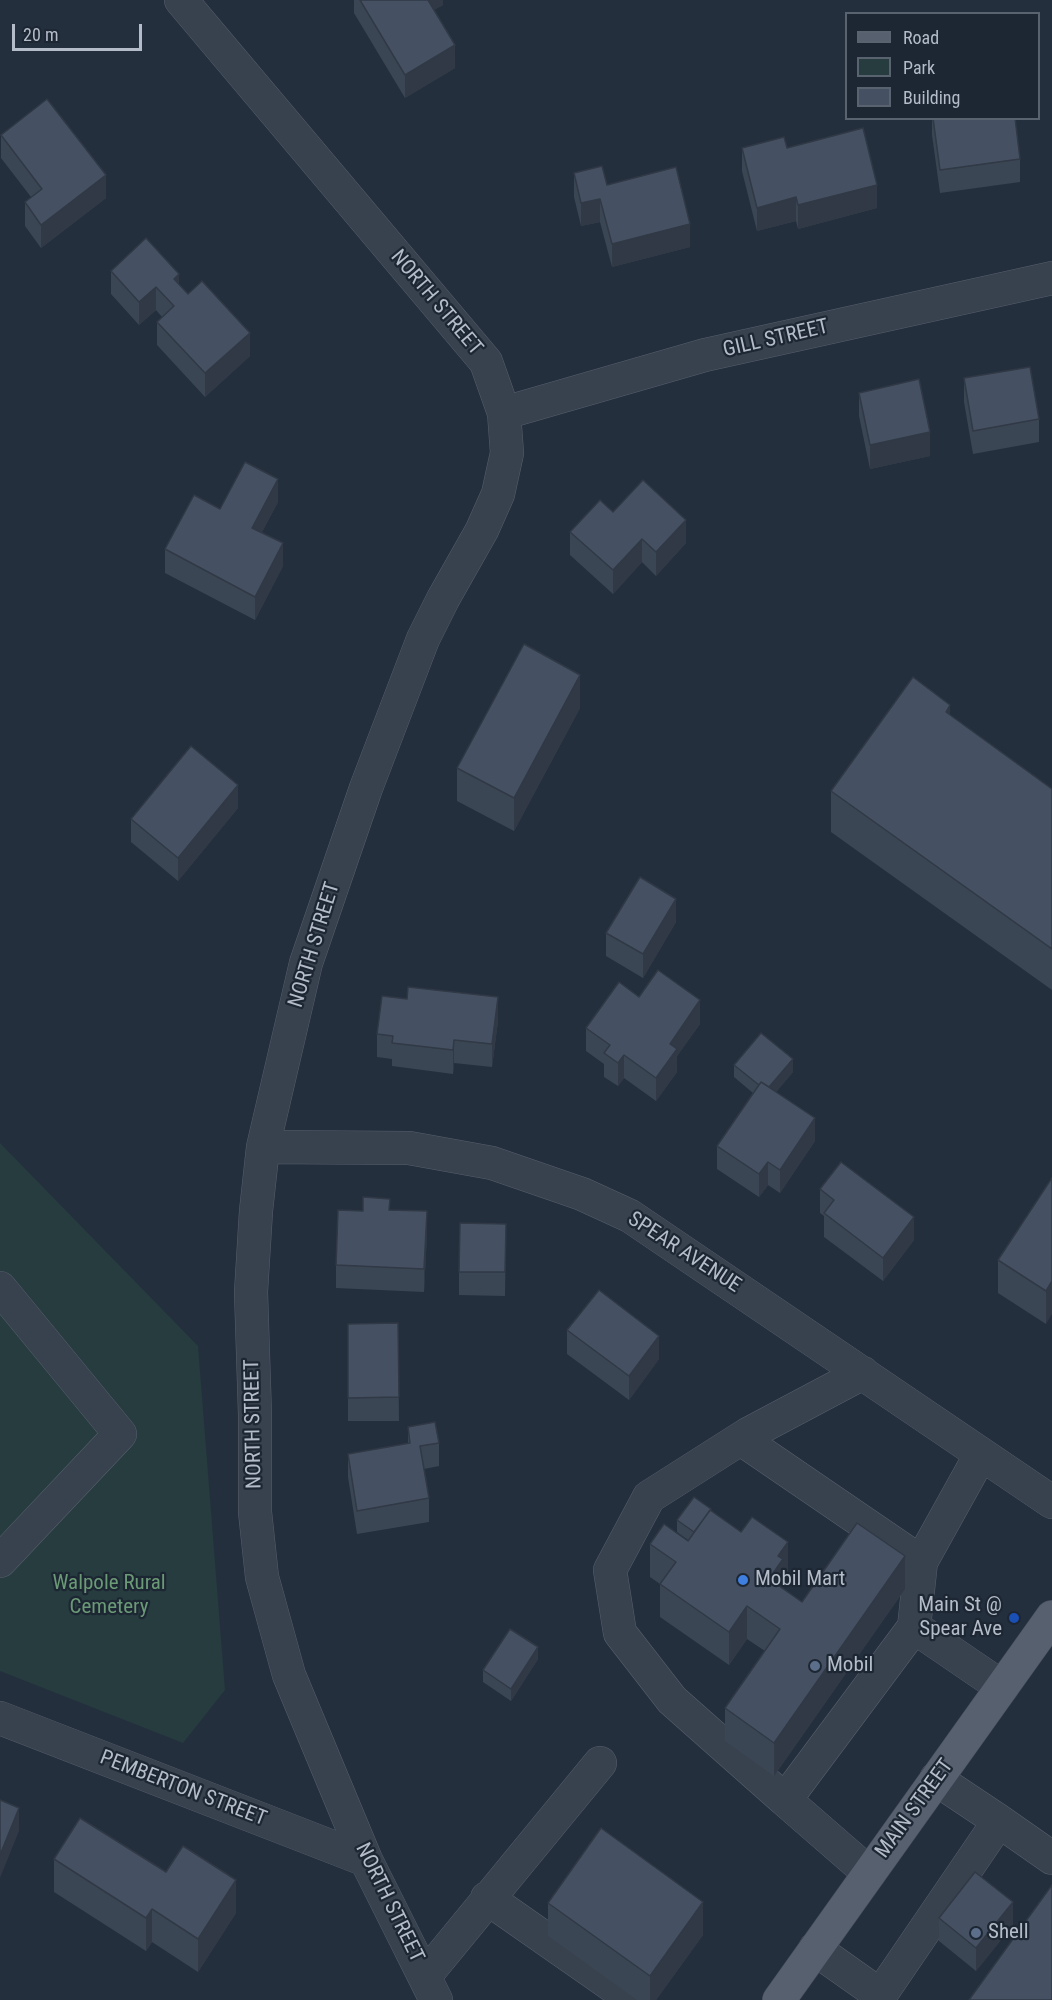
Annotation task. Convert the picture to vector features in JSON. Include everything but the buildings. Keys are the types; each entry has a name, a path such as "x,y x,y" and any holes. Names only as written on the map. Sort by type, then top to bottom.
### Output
{"main road":[{"name":"MAIN STREET","path":"778,2000 1052,1617"}],"street":[{"name":"NORTH STREET","path":"181,0 486,362 504,413 507,453 498,494 482,530 423,639 366,788 306,963 263,1147 251,1292 255,1512 262,1577 289,1675 366,1860 430,1988"},
{"name":"GILL STREET","path":"504,413 705,355 1052,278"},
{"name":"SPEAR AVENUE","path":"263,1147 409,1148 492,1163 582,1194 630,1216 1052,1502"},
{"path":"0,1288 120,1434 0,1561"},
{"path":"863,1373 741,1439 649,1497 610,1570 620,1633 672,1700 869,1873"},
{"path":"741,1439 921,1562"},
{"path":"785,1800 914,1627 921,1562 981,1454"},
{"path":"914,1627 1002,1687"},
{"name":"PEMBERTON STREET","path":"0,1718 366,1860"},
{"path":"430,1988 487,1898 600,1763"},
{"path":"936,1779 1052,1858"},
{"path":"815,1949 879,1998 999,1821"},
{"path":"487,1898 633,2000"}],"green space":[{"name":"Walpole Rural Cemetery","path":"0,1143 198,1346 225,1690 183,1743 0,1671"}],"place":[{"name":"Mobil Mart","path":"743,1580"},
{"name":"Main St @ Spear Ave","path":"1014,1618"},
{"name":"Mobil","path":"815,1666"},
{"name":"Shell","path":"976,1933"}]}
